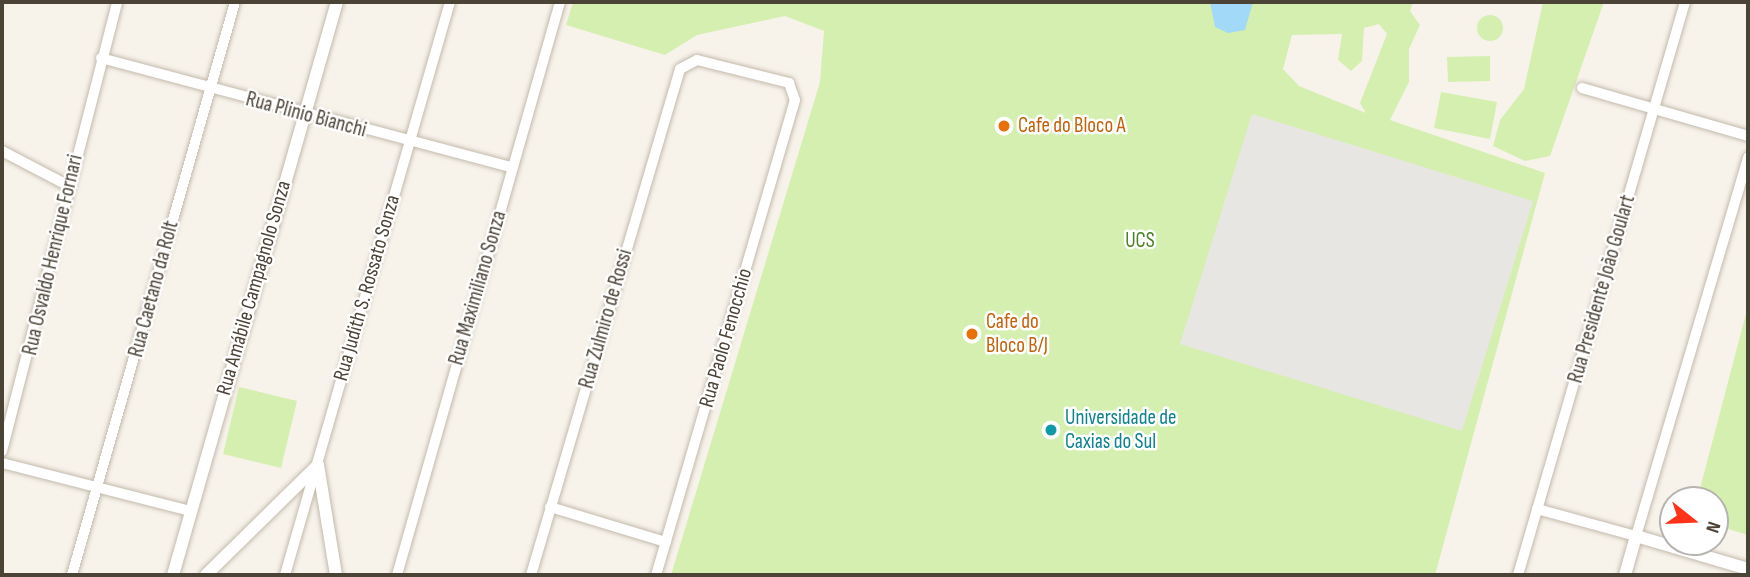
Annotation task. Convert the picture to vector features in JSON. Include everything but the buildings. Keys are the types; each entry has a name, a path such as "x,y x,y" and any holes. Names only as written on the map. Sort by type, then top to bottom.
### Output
{"street":[{"name":"Rua Osvaldo Henrique Fornari","path":"2,451 117,2"},
{"name":"Rua Caetano da Rolt","path":"72,575 99,489 208,89 235,2"},
{"name":"Rua Amábile Campagnolo Sonza","path":"173,575 337,2"},
{"name":"Rua Judith S. Rossato Sonza","path":"285,575 450,2"},
{"name":"Rua Maximiliano Sonza","path":"397,575 560,2"},
{"name":"Rua Presidente João Goulart","path":"1518,575 1685,2"},
{"name":"Rua Plinio Bianchi","path":"101,58 303,115 513,167"},
{"name":"Rua Paolo Fenocchio","path":"656,575 795,100 789,83 697,60 683,63"},
{"name":"Rua Zulmiro de Rossi","path":"531,575 683,63"},
{"path":"1582,88 1748,136"},
{"path":"2,150 69,186"},
{"path":"1625,575 1748,157"},
{"path":"2,463 191,511"},
{"path":"206,575 318,465"},
{"path":"318,465 337,575"},
{"path":"550,507 666,542"},
{"path":"1537,509 1744,570"}],"green space":[{"name":"UCS","path":"573,2 1413,2 1410,11 1420,25 1409,49 1409,82 1390,120 1545,173 1435,575 671,575 820,82 824,31 785,16 697,35 665,55 566,25","holes":["1379,24 1387,34 1360,103 1366,113 1299,86 1283,69 1292,35 1342,34 1338,60 1351,71 1362,61 1364,28"]},
{"path":"1543,2 1604,2 1550,156 1525,161 1493,146 1500,120 1524,89"},
{"path":"1490,15 1499,19 1503,28 1499,37 1490,41 1481,37 1477,28 1481,19"},
{"path":"1490,56 1490,81 1448,82 1447,57"},
{"path":"1441,92 1497,102 1490,139 1434,128"},
{"path":"1748,306 1748,535 1729,529 1729,486 1701,486"},
{"path":"239,387 297,401 281,468 223,454"}],"shaded area":[{"path":"1252,114 1533,201 1462,431 1180,344"}],"water":[{"path":"1210,2 1253,2 1245,30 1228,33 1215,27"}],"place":[{"name":"Cafe do Bloco A","path":"1004,126"},
{"name":"Cafe do Bloco B/J","path":"972,334"},
{"name":"Universidade de Caxias do Sul","path":"1051,430"}]}
